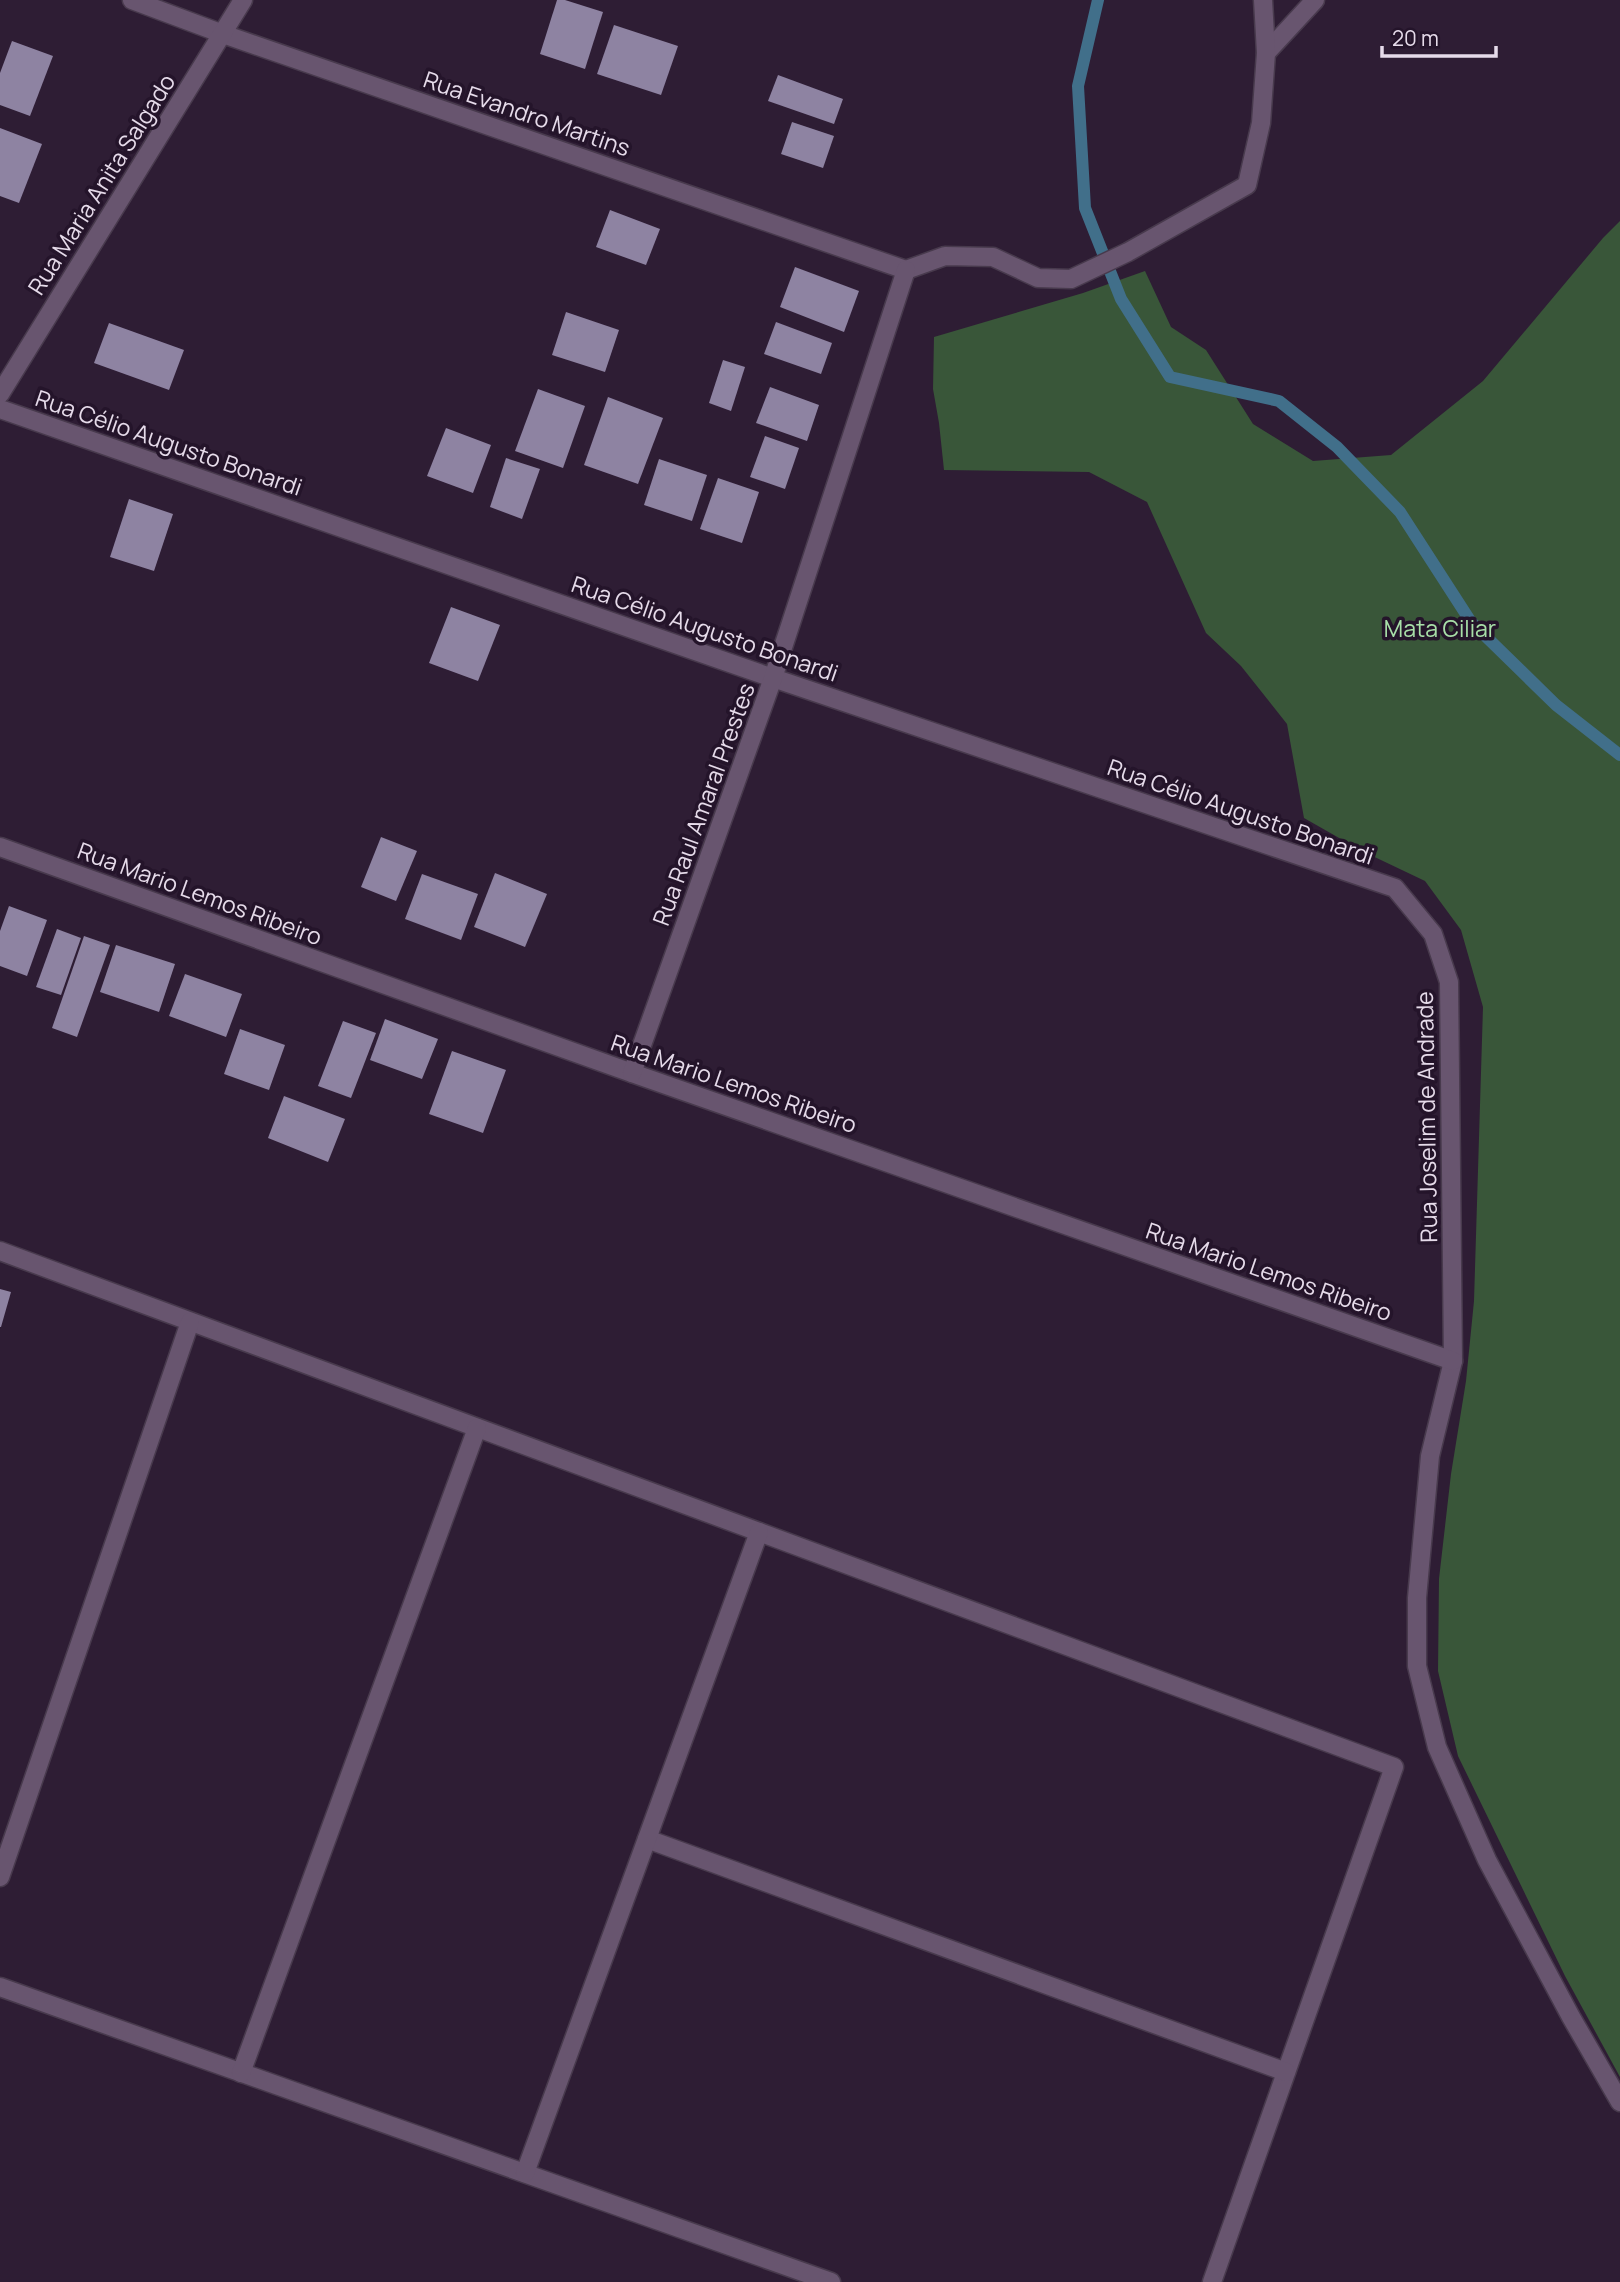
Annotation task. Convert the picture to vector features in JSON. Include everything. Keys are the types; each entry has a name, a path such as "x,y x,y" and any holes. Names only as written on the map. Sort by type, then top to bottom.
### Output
{"street":[{"name":"Rua Evandro Martins","path":"132,0 223,34 906,270"},
{"name":"Rua Maria Anita Salgado","path":"0,394 243,0"},
{"path":"906,270 945,256 993,257 1038,278 1071,279 1128,251 1247,185 1261,123 1266,53 1263,0"},
{"path":"1266,53 1315,0"},
{"name":"Rua Raul Amaral Prestes","path":"632,1073 773,678 906,270"},
{"name":"Rua Célio Augusto Bonardi","path":"0,409 773,678 1395,888"},
{"name":"Rua Mario Lemos Ribeiro","path":"0,847 632,1073 1453,1361"},
{"name":"Rua Joselim de Andrade","path":"1395,888 1433,934 1449,982 1453,1361 1430,1456 1416,1598 1417,1665 1437,1747 1487,1860 1620,2102"},
{"path":"0,1251 1394,1767 1212,2282"},
{"path":"0,1877 190,1322"},
{"path":"241,2073 477,1428"},
{"path":"525,2173 759,1532"},
{"path":"647,1839 1286,2072"},
{"path":"0,1987 831,2282"}],"green space":[{"name":"Mata Ciliar","path":"1620,221 1620,2077 1565,1976 1458,1756 1438,1671 1439,1579 1474,1301 1483,1007 1461,930 1425,881 1362,851 1304,818 1287,724 1241,666 1206,633 1147,502 1089,472 944,470 933,389 934,337 1083,293 1145,271 1171,327 1206,350 1253,424 1313,461 1391,455 1483,381"}],"building":[{"path":"557,0 603,12 585,69 540,54"},
{"path":"614,25 678,46 661,95 597,74"},
{"path":"12,41 53,56 30,116 0,105 0,73"},
{"path":"778,75 843,99 834,124 768,101"},
{"path":"792,122 834,136 823,168 781,154"},
{"path":"0,128 42,144 19,203 0,196"},
{"path":"610,210 660,229 646,265 596,247"},
{"path":"795,267 859,291 844,332 780,307"},
{"path":"566,312 619,330 605,372 552,355"},
{"path":"776,322 832,343 821,374 764,354"},
{"path":"109,323 184,350 169,390 94,363"},
{"path":"723,360 745,367 731,411 709,403"},
{"path":"770,387 819,405 807,441 756,423"},
{"path":"538,389 585,406 563,468 515,451"},
{"path":"608,397 663,418 638,484 584,465"},
{"path":"446,428 491,445 473,493 427,476"},
{"path":"765,436 799,448 785,489 750,477"},
{"path":"506,458 540,469 522,519 490,507"},
{"path":"659,459 707,475 692,521 644,505"},
{"path":"718,478 759,492 742,543 700,529"},
{"path":"129,499 173,514 154,571 110,557"},
{"path":"451,607 500,625 478,681 429,663"},
{"path":"381,837 417,851 396,901 361,887"},
{"path":"495,873 547,894 525,947 474,927"},
{"path":"422,874 478,894 461,940 405,919"},
{"path":"9,906 47,920 27,976 0,966 0,931"},
{"path":"57,929 81,938 61,995 36,987"},
{"path":"84,936 110,945 77,1037 52,1028"},
{"path":"116,945 175,964 159,1012 100,992"},
{"path":"185,974 242,994 226,1037 169,1016"},
{"path":"385,1019 438,1039 422,1079 370,1060"},
{"path":"343,1021 376,1033 351,1098 318,1086"},
{"path":"240,1029 285,1045 269,1090 224,1074"},
{"path":"452,1051 506,1070 483,1133 429,1114"},
{"path":"284,1096 345,1119 328,1162 268,1138"},
{"path":"0,1289 11,1292 1,1327 0,1327"}],"waterway":[{"path":"1098,0 1078,86 1085,208 1121,299 1170,377 1279,401 1337,447 1400,512 1471,622 1556,705 1620,755"}]}
